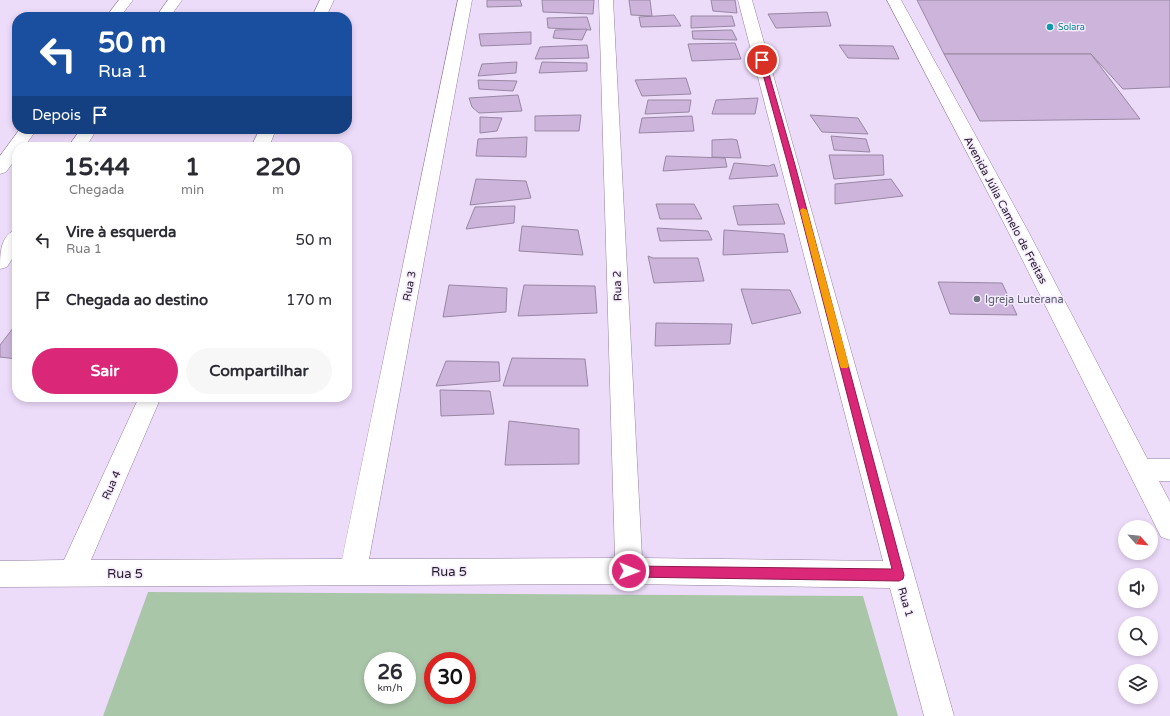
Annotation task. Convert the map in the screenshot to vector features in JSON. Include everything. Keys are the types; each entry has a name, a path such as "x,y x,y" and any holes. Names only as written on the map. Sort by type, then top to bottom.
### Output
{"street":[{"path":"117,12 126,0"},
{"path":"166,12 174,0"},
{"path":"321,12 327,0"},
{"name":"Rua 3","path":"353,571 464,0"},
{"name":"Rua 2","path":"606,0 629,571"},
{"name":"Rua 1","path":"746,0 792,165 899,575 939,716"},
{"name":"Avenida Júlia Camelo de Freitas","path":"894,0 925,60 966,132 1170,528"},
{"path":"0,168 12,152"},
{"path":"0,262 12,244"},
{"name":"Rua 4","path":"72,573 148,402"},
{"path":"1140,470 1170,470"},
{"name":"Rua 5","path":"0,574 353,571 629,571 899,575"}],"green space":[{"path":"148,592 863,596 898,716 103,716"}],"building":[{"path":"487,0 520,0 522,6 487,7"},
{"path":"542,0 594,0 593,14 543,12"},
{"path":"629,0 650,0 652,16 631,15"},
{"path":"711,0 735,0 737,13 713,11"},
{"name":"Solara","path":"917,0 1170,0 1170,87 1123,89 1091,54 944,54"},
{"path":"827,12 831,26 776,28 768,14"},
{"path":"674,15 681,26 641,27 639,17"},
{"path":"691,16 732,16 735,26 691,28"},
{"path":"587,17 591,30 548,28 547,18"},
{"path":"587,29 582,40 553,38 555,30"},
{"path":"732,30 737,40 693,39 692,31"},
{"path":"531,32 531,44 481,46 479,34"},
{"path":"735,43 741,59 692,61 688,44"},
{"path":"587,45 589,58 535,59 540,47"},
{"path":"839,45 893,46 899,59 848,58"},
{"path":"944,54 1091,54 1140,119 980,121"},
{"path":"517,62 516,73 478,76 482,64"},
{"path":"542,62 587,63 587,71 539,73"},
{"path":"686,78 691,94 642,96 635,80"},
{"path":"478,80 517,81 513,91 479,89"},
{"path":"518,95 522,111 479,113 472,107 469,98"},
{"path":"758,98 755,114 712,114 716,100"},
{"path":"648,100 691,100 689,112 645,114"},
{"path":"581,115 579,131 535,131 535,116"},
{"path":"810,115 858,118 868,134 822,132"},
{"path":"692,116 694,131 639,133 642,118"},
{"path":"480,117 502,118 497,131 480,133"},
{"path":"831,136 866,139 870,152 834,150"},
{"path":"527,137 526,157 476,156 478,139"},
{"path":"712,140 737,140 741,158 712,157"},
{"path":"829,155 883,155 884,175 834,179"},
{"path":"666,156 725,158 727,167 663,171"},
{"path":"734,163 769,166 774,164 778,176 729,179"},
{"path":"476,179 526,181 531,198 470,205"},
{"path":"891,179 903,196 835,204 835,184"},
{"path":"656,204 694,204 702,219 660,219"},
{"path":"778,204 785,224 738,225 733,206"},
{"path":"515,206 514,223 466,229 475,207"},
{"path":"522,226 578,230 583,255 519,251"},
{"path":"657,228 708,231 712,240 660,241"},
{"path":"724,230 784,234 788,252 723,255"},
{"path":"648,256 653,258 698,258 704,281 654,283"},
{"name":"Igreja Luterana","path":"938,282 1002,283 1017,315 950,314"},
{"path":"449,285 507,288 506,312 443,317"},
{"path":"524,285 595,286 597,313 518,316"},
{"path":"741,289 790,290 801,313 752,324"},
{"path":"656,323 732,324 730,344 655,346"},
{"path":"12,329 12,358 0,357 0,345"},
{"path":"512,358 585,359 588,386 503,386"},
{"path":"446,361 499,362 500,381 436,386"},
{"path":"440,390 490,391 494,414 441,416"},
{"path":"509,421 579,429 579,464 505,465"}],"slow traffic":[{"path":"803,210 844,366"}],"place":[{"name":"Solara","path":"1050,27"},
{"name":"Igreja Luterana","path":"977,299"}],"route":[{"path":"629,571 899,575 792,165 762,60"}]}
